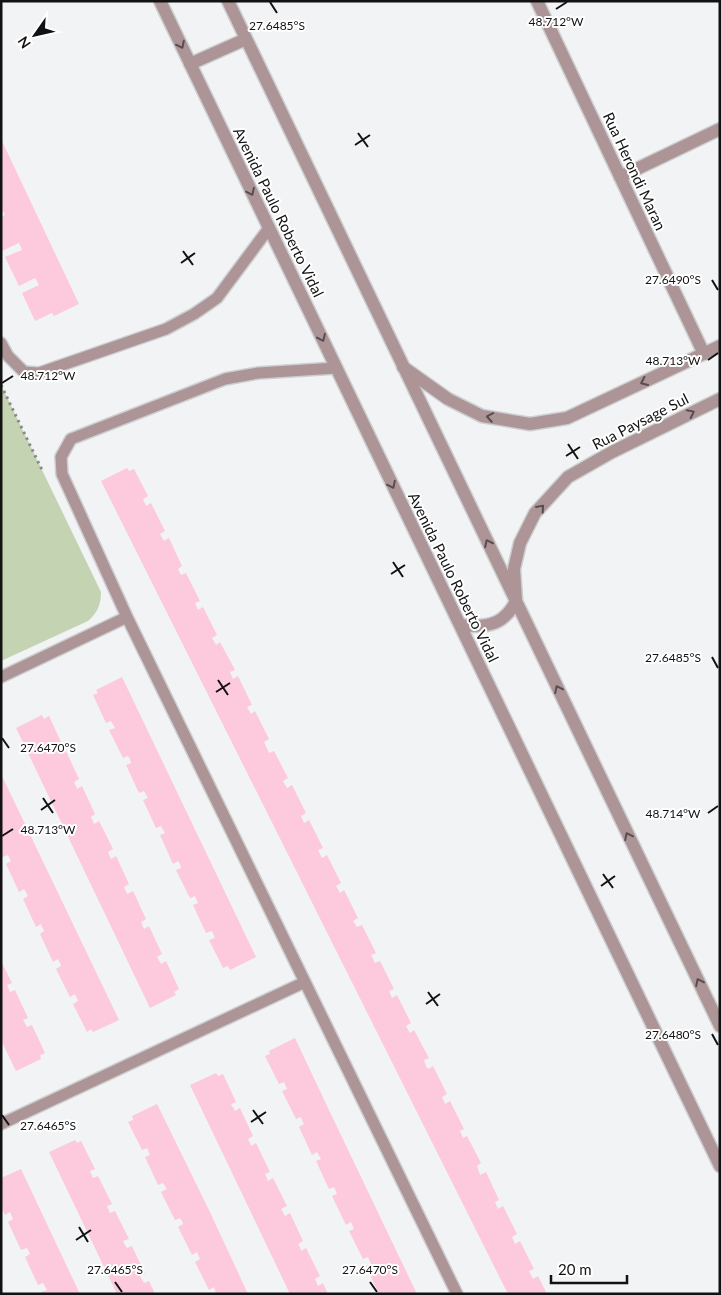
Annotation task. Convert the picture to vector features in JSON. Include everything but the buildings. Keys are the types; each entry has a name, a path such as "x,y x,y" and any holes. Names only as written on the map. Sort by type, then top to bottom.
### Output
{"street":[{"name":"Avenida Paulo Roberto Vidal","path":"160,1 720,1166"},
{"path":"228,1 720,1026"},
{"name":"Rua Herondi Maran","path":"542,3 620,176 704,354"},
{"path":"190,64 246,39"},
{"path":"620,176 720,129"},
{"path":"403,367 448,399 482,416 530,424 566,418 720,346"},
{"name":"Rua Paysage Sul","path":"516,602 514,569 520,543 535,513 568,477 612,452 720,400"},
{"path":"460,625 478,626 494,624 506,616 516,602"}],"lane":[{"path":"1,343 8,356 24,372 39,373 166,329 194,314 217,298 269,228"},
{"path":"336,368 258,373 225,379 71,439 61,457 62,474 127,617 457,1294"},
{"path":"1,677 127,617"},
{"path":"1,1124 305,982"}],"path":[{"path":"1,385 42,471"}],"green space":[{"path":"1,385 101,592 98,608 88,621 1,661"}]}
